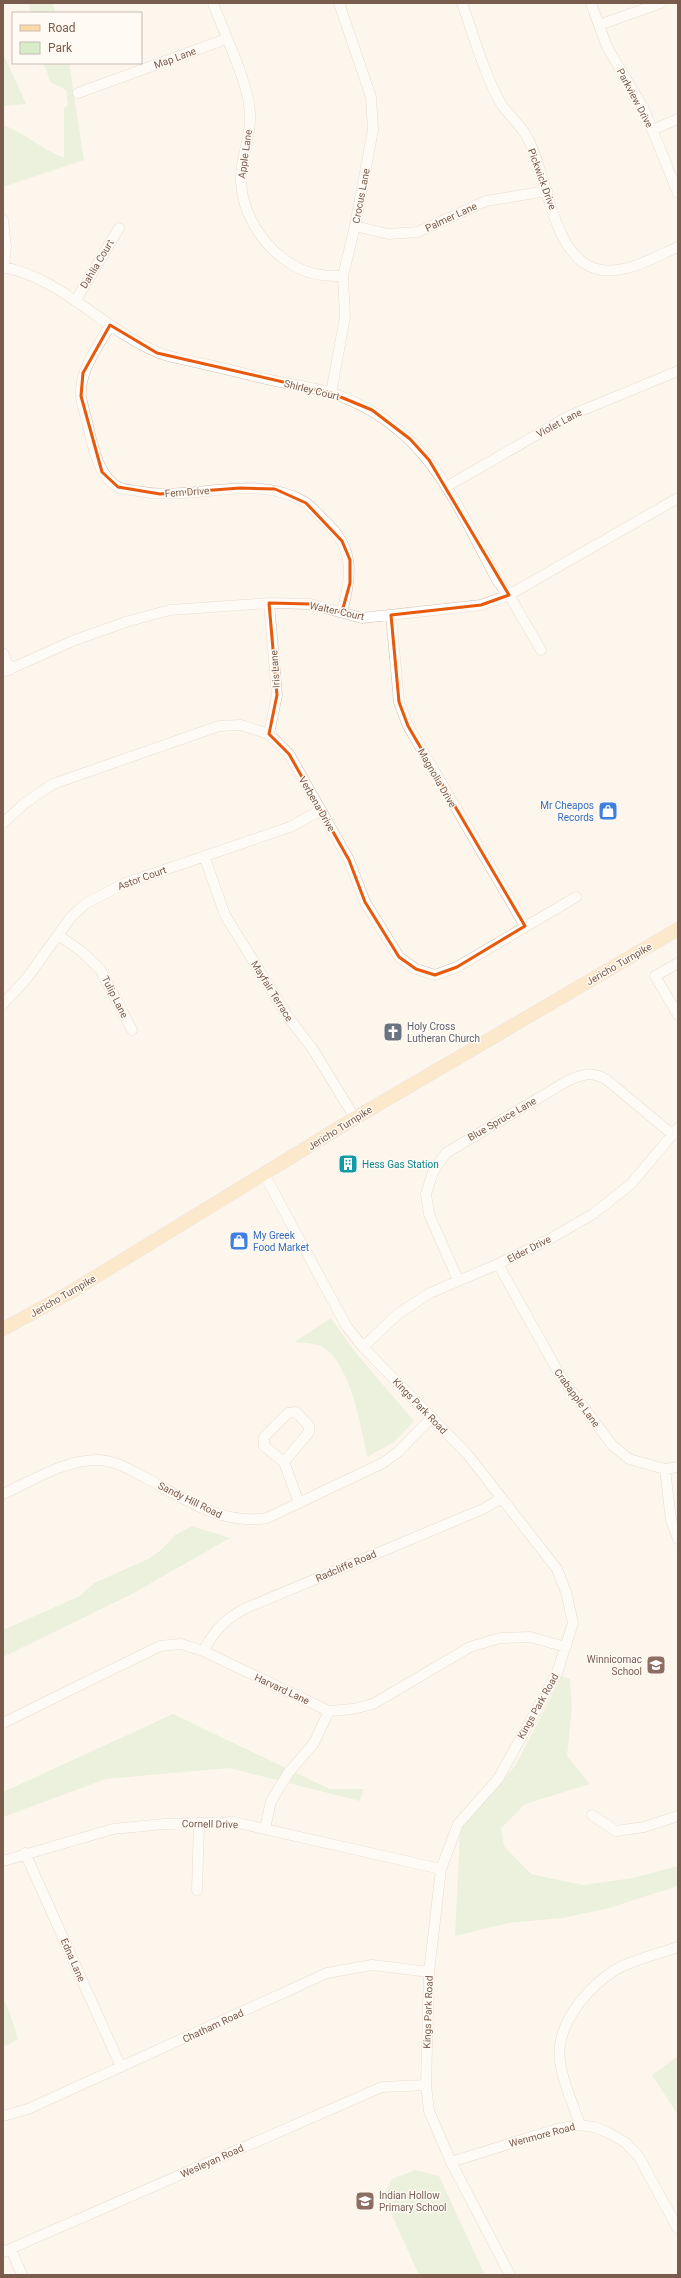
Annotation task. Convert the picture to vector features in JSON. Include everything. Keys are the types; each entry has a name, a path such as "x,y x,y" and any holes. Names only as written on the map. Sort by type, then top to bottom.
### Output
{"main road":[{"name":"Jericho Turnpike","path":"3,1329 69,1293 355,1118 678,930"}],"street":[{"name":"Apple Lane","path":"213,3 245,88 250,112 249,133 241,181 243,198 251,220 269,247 296,267 321,275 343,276"},
{"name":"Crocus Lane","path":"331,393 345,317 343,276 355,226 373,130 371,97 339,3"},
{"name":"Pickwick Drive","path":"462,3 501,104 527,135 568,248 590,266 606,270 619,270 678,248"},
{"name":"Parkview Drive","path":"591,3 607,47 643,107 678,193"},
{"path":"599,25 661,3"},
{"name":"Map Lane","path":"78,94 226,39"},
{"path":"652,130 678,119"},
{"name":"Palmer Lane","path":"355,226 388,234 418,232 486,201 547,191"},
{"path":"3,220 6,246 4,267"},
{"name":"Dahlia Court","path":"76,300 119,228"},
{"name":"Shirley Court","path":"4,267 30,275 76,300 110,325 157,352 331,393 372,410 410,439 429,460 446,486 498,582 509,595 541,650"},
{"name":"Fern Drive","path":"110,325 83,373 81,396 93,445 102,472 118,486 136,491 160,494 240,488 275,489 306,503 331,526 342,541 350,560 350,583 342,612"},
{"name":"Violet Lane","path":"446,486 571,415 678,371"},
{"name":"Walter Court","path":"6,671 75,640 129,621 170,610 269,603 310,604 362,618 481,605 509,595 678,498"},
{"name":"Iris Lane","path":"269,603 277,695 269,734"},
{"name":"Magnolia Drive","path":"392,615 399,702 408,726 525,926"},
{"path":"3,653 6,671"},
{"name":"Verbena Drive","path":"3,823 25,803 53,784 219,726 240,725 269,734 288,754 349,860 356,884 365,902 399,957 416,969 435,975 457,967 576,897"},
{"name":"Astor Court","path":"3,1004 27,978 58,935 85,904 101,894 204,856 290,827 320,810"},
{"name":"Mayfair Terrace","path":"204,856 225,915 288,1017 312,1048 355,1118"},
{"name":"Tulip Lane","path":"58,935 82,952 100,969 132,1030"},
{"path":"678,963 655,976 678,1015"},
{"name":"Blue Spruce Lane","path":"458,1280 429,1214 426,1194 433,1172 446,1153 487,1127 569,1080 584,1075 596,1074 607,1080 675,1132"},
{"name":"Elder Drive","path":"362,1347 398,1314 430,1293 498,1264 548,1240 593,1214 631,1184 675,1132"},
{"name":"Kings Park Road","path":"264,1174 347,1327 362,1347 468,1455 502,1498 556,1569 566,1592 573,1623 557,1673 498,1779 458,1824 441,1869 429,1972 426,2086 429,2111 451,2162 510,2275"},
{"name":"Crabapple Lane","path":"498,1264 561,1378 612,1445 629,1459 665,1469 678,1467"},
{"path":"284,1462 309,1432 309,1426 296,1412 288,1413 264,1437 264,1446 284,1462 299,1503"},
{"name":"Sandy Hill Road","path":"3,1494 66,1466 82,1461 98,1460 120,1465 216,1514 234,1519 251,1520 267,1518 383,1463 398,1452 431,1418"},
{"path":"665,1469 671,1520 678,1539"},
{"name":"Radcliffe Road","path":"203,1651 211,1636 225,1620 244,1609 483,1509 502,1498"},
{"path":"265,1829 270,1801 289,1772 314,1743 329,1711 353,1709 373,1704 470,1647 493,1640 530,1637 566,1647"},
{"name":"Harvard Lane","path":"3,1723 160,1646 181,1644 203,1651 329,1711"},
{"path":"592,1815 616,1831 644,1827 678,1816"},
{"name":"Cornell Drive","path":"3,1861 113,1829 164,1824 234,1822 441,1869"},
{"path":"197,1890 199,1823"},
{"name":"Edna Lane","path":"25,1854 121,2067"},
{"path":"580,2125 561,2067 560,2046 566,2026 578,2006 592,1989 615,1969 678,1947"},
{"name":"Chatham Road","path":"3,2116 28,2109 327,1973 372,1965 429,1972"},
{"name":"Wesleyan Road","path":"7,2251 382,2088 426,2086"},
{"name":"Wenmore Road","path":"451,2162 539,2134 580,2125 609,2133 626,2143 639,2157 678,2229"},
{"path":"7,2251 22,2275"}],"highlighted area":[{"path":"110,325 157,353 331,393 372,410 410,439 429,460 509,595 481,605 391,615 399,702 408,726 525,926 457,967 435,975 416,969 399,957 365,902 349,860 289,754 269,734 277,695 269,603 310,604 342,612 350,583 350,560 342,541 306,503 275,489 240,488 160,494 118,487 102,472 81,396 83,373"}],"green space":[{"path":"28,3 53,3 56,12 31,12"},
{"path":"3,53 26,104 3,106"},
{"path":"44,64 69,64 84,160 3,187 3,125 19,132 64,158 64,108 68,105 66,90 50,82"},
{"path":"331,1318 356,1353 414,1421 394,1442 367,1457 358,1414 348,1382 341,1368 333,1356 321,1346 294,1342"},
{"path":"192,1526 230,1538 132,1594 3,1657 3,1630 80,1596 94,1583 148,1559 161,1550 175,1535"},
{"path":"562,1676 570,1679 572,1708 567,1756 590,1784 525,1804 501,1828 504,1846 531,1874 583,1885 633,1878 678,1866 678,1886 609,1908 563,1918 509,1923 455,1936 460,1830 515,1766"},
{"path":"173,1714 330,1789 364,1789 360,1801 229,1768 106,1779 3,1817 3,1792"},
{"path":"3,1998 10,2013 18,2039 6,2046 3,2045"},
{"path":"678,2056 678,2115 652,2075"},
{"path":"415,2170 439,2176 485,2275 419,2275 383,2196 392,2179"}],"place":[{"name":"Mr Cheapos Records","path":"608,811"},
{"name":"Holy Cross Lutheran Church","path":"393,1032"},
{"name":"Hess Gas Station","path":"348,1164"},
{"name":"My Greek Food Market","path":"239,1241"},
{"name":"Winnicomac School","path":"656,1665"},
{"name":"Indian Hollow Primary School","path":"365,2201"}]}
